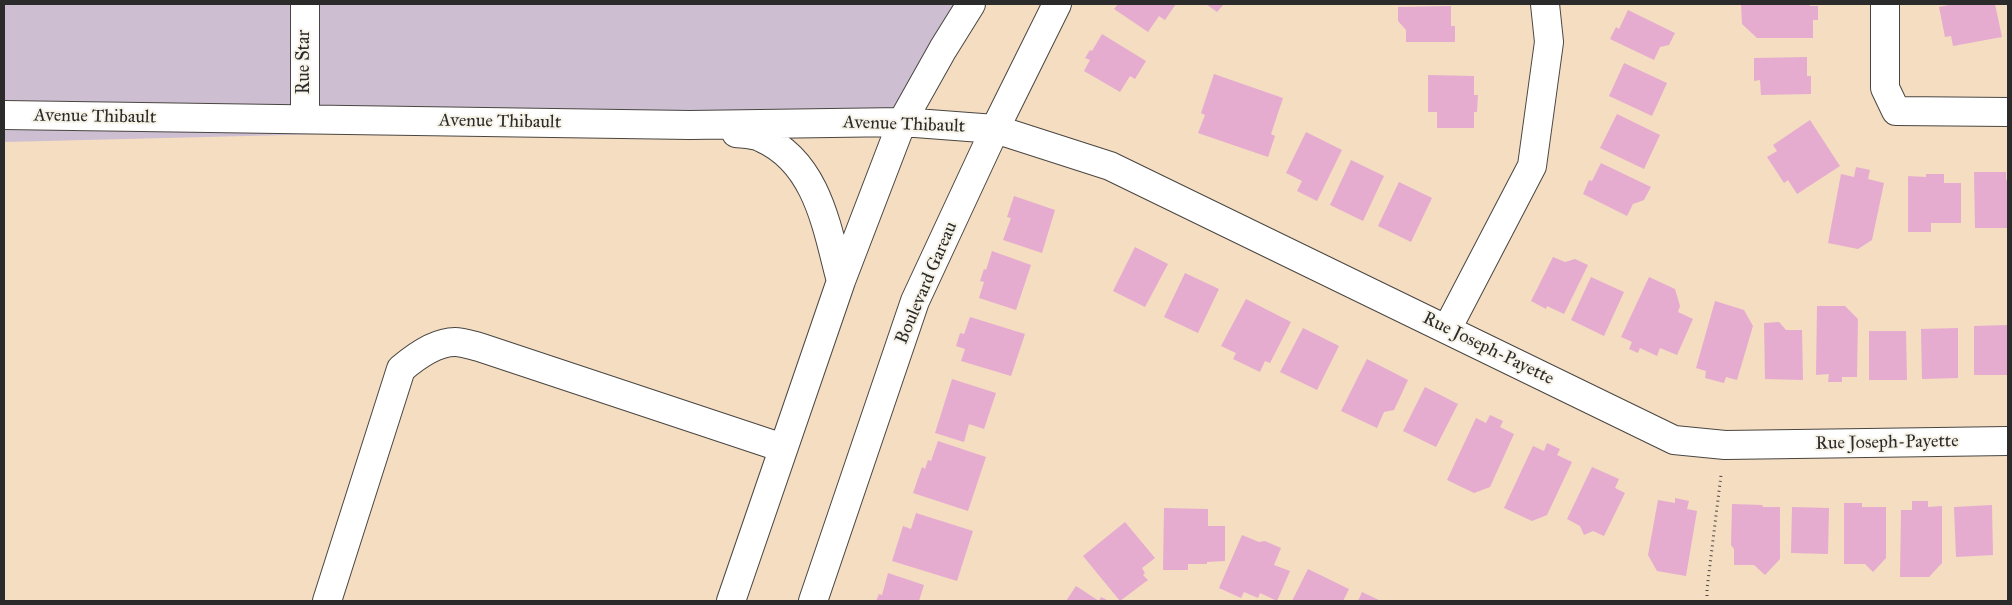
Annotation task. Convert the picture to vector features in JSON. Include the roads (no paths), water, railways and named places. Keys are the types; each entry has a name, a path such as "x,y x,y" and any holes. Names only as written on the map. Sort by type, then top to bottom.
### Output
{"street":[{"name":"Rue Star","path":"305,4 305,120"},
{"path":"731,601 841,281 902,122 971,4"},
{"name":"Boulevard Gareau","path":"813,601 915,301 995,129 1057,4"},
{"path":"1447,329 1532,166 1549,42 1545,4"},
{"path":"1885,4 1885,88 1896,111 2008,112"},
{"name":"Avenue Thibault","path":"4,115 690,125 902,122 995,129"},
{"path":"690,125 762,137 785,152 808,180 819,200 841,281"},
{"name":"Rue Joseph-Payette","path":"995,129 1110,166 1674,440 1725,444 2008,441"},
{"path":"327,601 401,369 412,359 434,348 454,342 479,347 783,448"}]}
